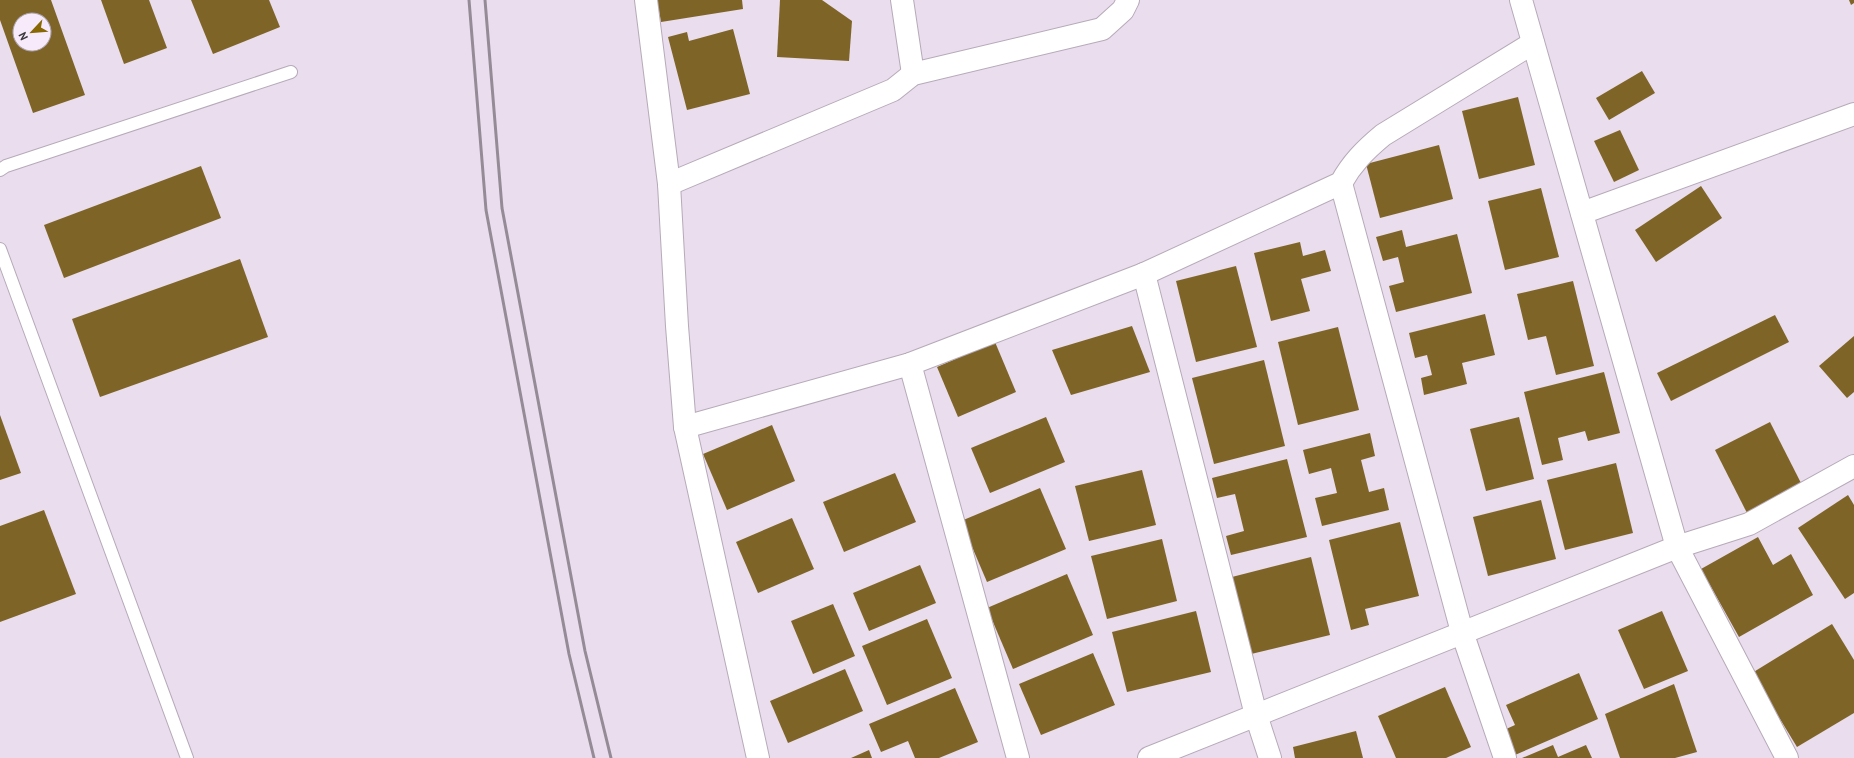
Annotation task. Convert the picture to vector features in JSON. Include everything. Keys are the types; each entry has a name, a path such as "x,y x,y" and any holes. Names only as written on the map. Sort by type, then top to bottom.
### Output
{"street":[{"path":"646,0 669,184 677,326 685,427 758,758"},
{"path":"902,0 913,74"},
{"path":"669,184 893,90 913,74 1102,29 1123,10 1128,0"},
{"path":"1521,0 1677,547 1787,758"},
{"path":"685,427 910,364 1144,274 1341,183 1351,165 1364,151 1383,135 1533,43"},
{"path":"1582,214 1854,114"},
{"path":"1341,183 1462,632 1505,758"},
{"path":"1144,274 1256,715 1270,758"},
{"path":"910,364 1018,758"},
{"path":"1149,758 1677,547 1749,524 1854,466"}],"lane":[{"path":"0,170 6,166 291,72"},
{"path":"0,249 187,758"}],"building":[{"path":"0,0 51,0 85,95 33,113 0,20"},
{"path":"101,0 149,0 167,48 124,64"},
{"path":"191,0 269,0 280,27 213,54"},
{"path":"657,0 742,0 743,9 661,22"},
{"path":"780,0 822,0 852,21 849,61 777,57"},
{"path":"1849,0 1854,0 1854,3 1851,5"},
{"path":"733,29 750,94 687,110 668,37 687,32 689,41"},
{"path":"1642,71 1655,93 1609,120 1596,98"},
{"path":"1518,97 1535,165 1479,179 1462,111"},
{"path":"1620,130 1639,170 1614,182 1594,141"},
{"path":"1439,145 1453,199 1380,218 1366,164"},
{"path":"201,166 221,218 64,278 44,225"},
{"path":"1701,186 1722,218 1656,262 1635,230"},
{"path":"1541,188 1559,257 1505,270 1488,201"},
{"path":"1402,230 1406,247 1457,234 1472,293 1396,312 1389,286 1404,282 1398,257 1383,261 1376,237"},
{"path":"1300,242 1303,256 1325,250 1331,271 1301,279 1310,311 1271,321 1254,253"},
{"path":"240,259 268,337 100,397 72,319"},
{"path":"1236,266 1257,347 1196,362 1176,281"},
{"path":"1573,281 1594,366 1556,375 1546,336 1528,340 1517,294"},
{"path":"1485,314 1495,355 1462,363 1467,384 1424,395 1421,378 1432,375 1427,355 1415,358 1409,333"},
{"path":"1775,315 1789,342 1671,401 1657,373"},
{"path":"1132,326 1150,372 1071,395 1052,350"},
{"path":"1338,327 1359,410 1298,425 1278,342"},
{"path":"1854,336 1854,392 1847,398 1819,366"},
{"path":"995,342 1016,392 958,417 937,367"},
{"path":"1264,360 1285,446 1214,464 1192,378"},
{"path":"1604,372 1620,433 1588,441 1585,431 1558,438 1563,460 1542,465 1524,392"},
{"path":"0,415 21,473 0,480"},
{"path":"1046,417 1065,462 990,493 971,448"},
{"path":"1519,417 1534,479 1486,491 1470,429"},
{"path":"1770,422 1802,485 1747,513 1715,450"},
{"path":"772,425 795,481 727,510 703,454"},
{"path":"1370,433 1375,456 1361,460 1369,492 1384,488 1389,510 1322,526 1315,498 1337,493 1331,468 1309,474 1303,450"},
{"path":"1287,459 1307,537 1231,555 1226,536 1244,531 1235,494 1217,498 1212,478"},
{"path":"1616,463 1633,533 1565,550 1547,480"},
{"path":"1142,470 1156,525 1089,541 1075,486"},
{"path":"895,473 916,522 844,552 823,502"},
{"path":"1040,488 1066,549 987,582 961,521"},
{"path":"1848,495 1854,505 1854,593 1845,599 1798,528"},
{"path":"1541,500 1556,559 1488,576 1473,517"},
{"path":"44,510 76,594 0,622 0,526"},
{"path":"792,518 814,569 758,593 736,542"},
{"path":"1400,522 1419,596 1365,609 1369,625 1351,630 1329,540"},
{"path":"1758,537 1773,565 1791,554 1813,595 1739,637 1701,569"},
{"path":"1162,539 1177,601 1107,619 1091,556"},
{"path":"1311,557 1330,635 1247,655 1228,578"},
{"path":"920,565 936,603 869,631 853,593"},
{"path":"1067,574 1093,635 1013,669 987,608"},
{"path":"833,604 855,656 813,674 791,621"},
{"path":"1196,611 1211,672 1127,692 1112,632"},
{"path":"1662,611 1688,671 1644,689 1618,630"},
{"path":"927,619 952,678 887,705 862,646"},
{"path":"1832,624 1854,660 1854,713 1797,747 1752,673"},
{"path":"1093,653 1115,705 1041,735 1019,684"},
{"path":"845,669 863,711 788,743 770,701"},
{"path":"1579,673 1598,719 1515,755 1504,730 1515,725 1506,705"},
{"path":"1674,684 1697,752 1675,758 1620,758 1605,714"},
{"path":"1445,687 1471,747 1446,758 1396,758 1378,716"},
{"path":"955,688 978,742 939,758 915,758 908,741 881,752 869,724"},
{"path":"1356,731 1363,758 1295,758 1293,747"},
{"path":"1553,745 1558,757 1586,745 1592,758 1522,758"},
{"path":"869,750 872,758 851,758"}],"railway":[{"path":"469,0 486,210 569,654 594,758"},
{"path":"485,0 502,208 585,651 611,758"}]}
